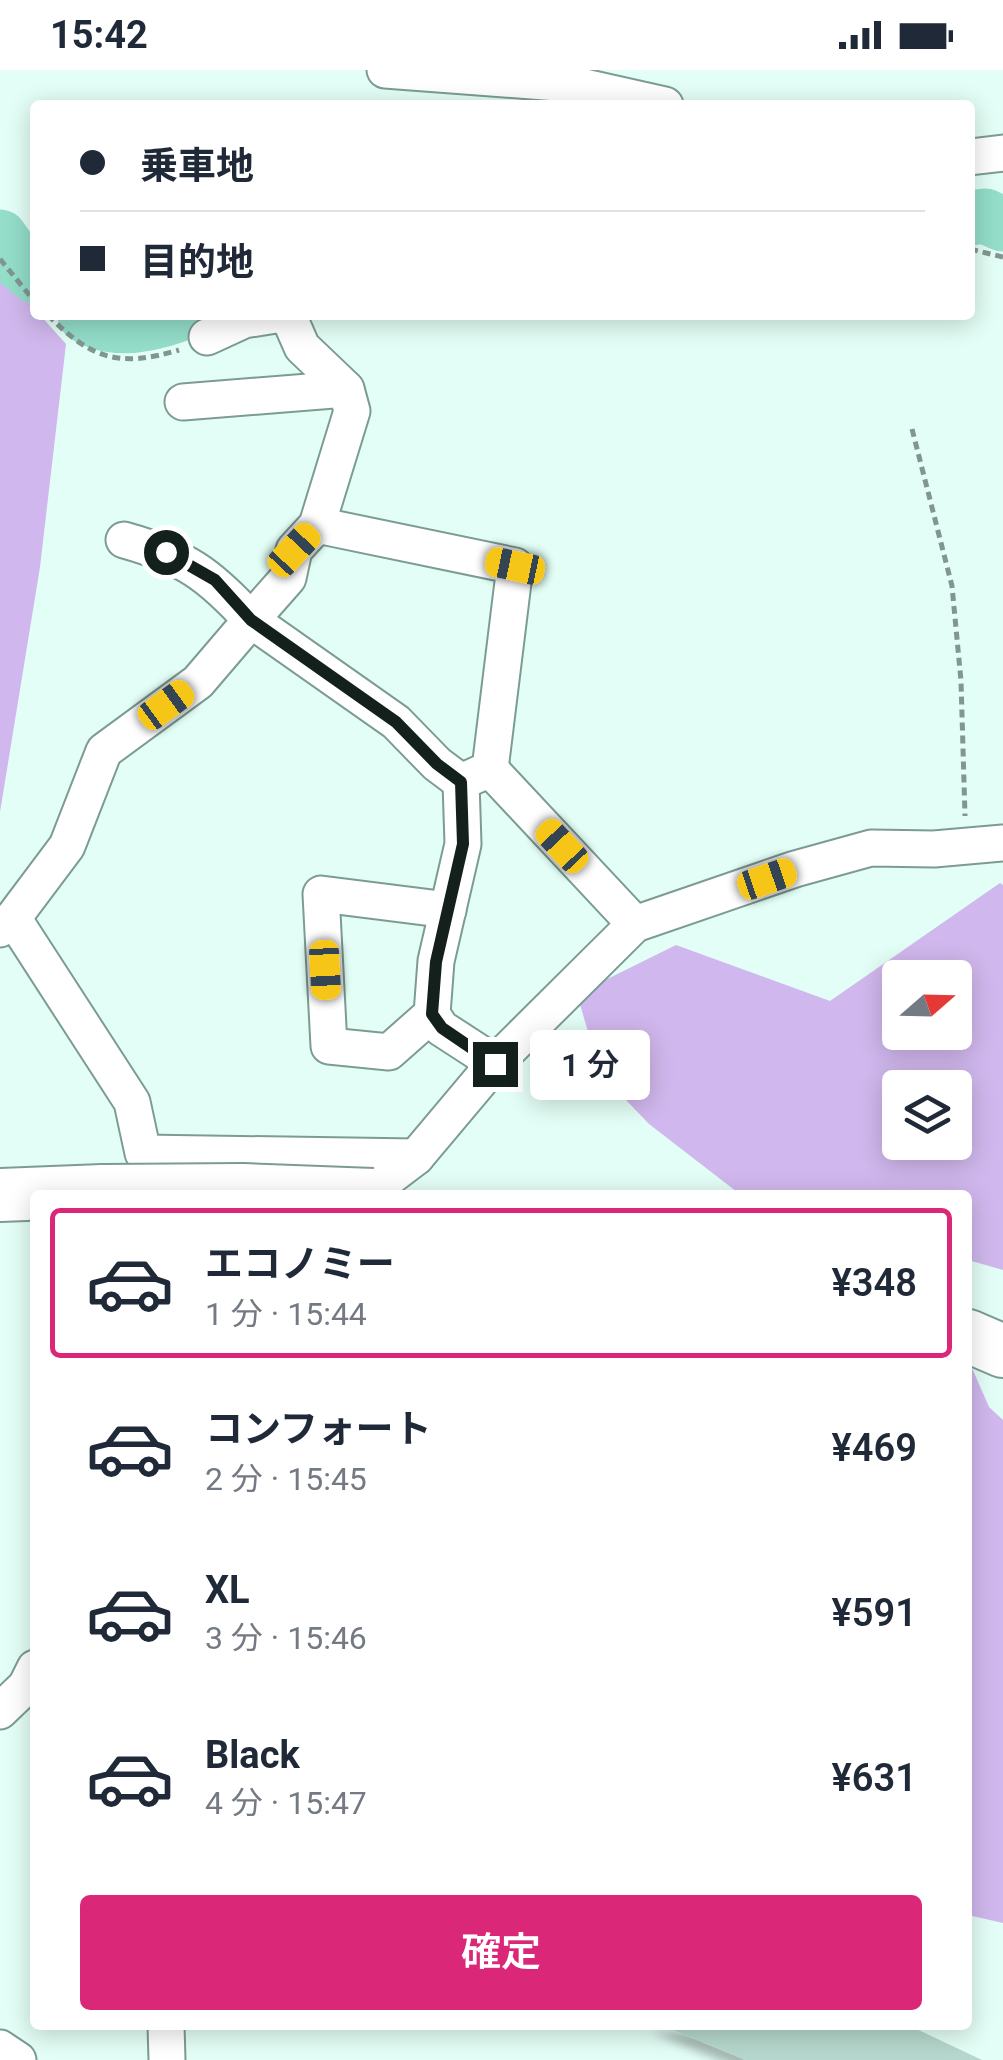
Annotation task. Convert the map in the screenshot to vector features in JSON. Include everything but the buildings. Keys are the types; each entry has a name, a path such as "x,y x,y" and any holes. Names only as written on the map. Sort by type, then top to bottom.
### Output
{"highway":[{"path":"0,1196 30,1195"},
{"path":"0,1215 30,1214"},
{"path":"972,1306 1003,1314"},
{"path":"972,1338 1003,1351"}],"street":[{"path":"385,70 570,84 645,100"},
{"path":"975,156 1003,153"},
{"path":"207,337 244,320"},
{"path":"290,320 302,348 346,389 352,411 317,525 294,550 288,578 198,682 104,750 68,846 6,924 132,1102 142,1153 416,1157"},
{"path":"182,402 346,389"},
{"path":"317,525 515,566 463,844 436,962 432,1014 442,1028 495,1064"},
{"path":"124,540 166,552 215,580 251,620 396,722 437,764 475,775 635,924"},
{"path":"376,1190 416,1157 495,1064 635,924 796,869 871,848 1003,843"},
{"path":"432,1014 389,1052 329,1046 321,894 448,910"},
{"path":"1,1714 30,1678"},
{"path":"166,2030 167,2060"},
{"path":"0,2048 18,2060"}],"path":[{"path":"975,250 1003,257"},
{"path":"0,258 30,296"},
{"path":"53,320 75,342 98,354 138,360 207,337"},
{"path":"912,430 952,586 962,680 966,846"}],"shaded area":[{"path":"0,268 30,303 30,320 44,320 66,344 40,567 0,812"},
{"path":"1000,883 1003,1270 972,1261 972,1190 735,1190 649,1124 600,1073 577,994 676,945 830,1001 882,965 882,1050 972,1050 972,960 889,960"},
{"path":"972,1368 989,1407 1003,1420 1003,1923 972,1916"}],"waterway":[{"path":"975,217 985,216 1003,224"},
{"path":"0,237 30,272"},
{"path":"94,320 119,326 161,320"}],"route":[{"path":"166,552 215,580 251,620 396,722 437,764 461,782 463,844 436,962 432,1014 442,1028 495,1064"}]}
